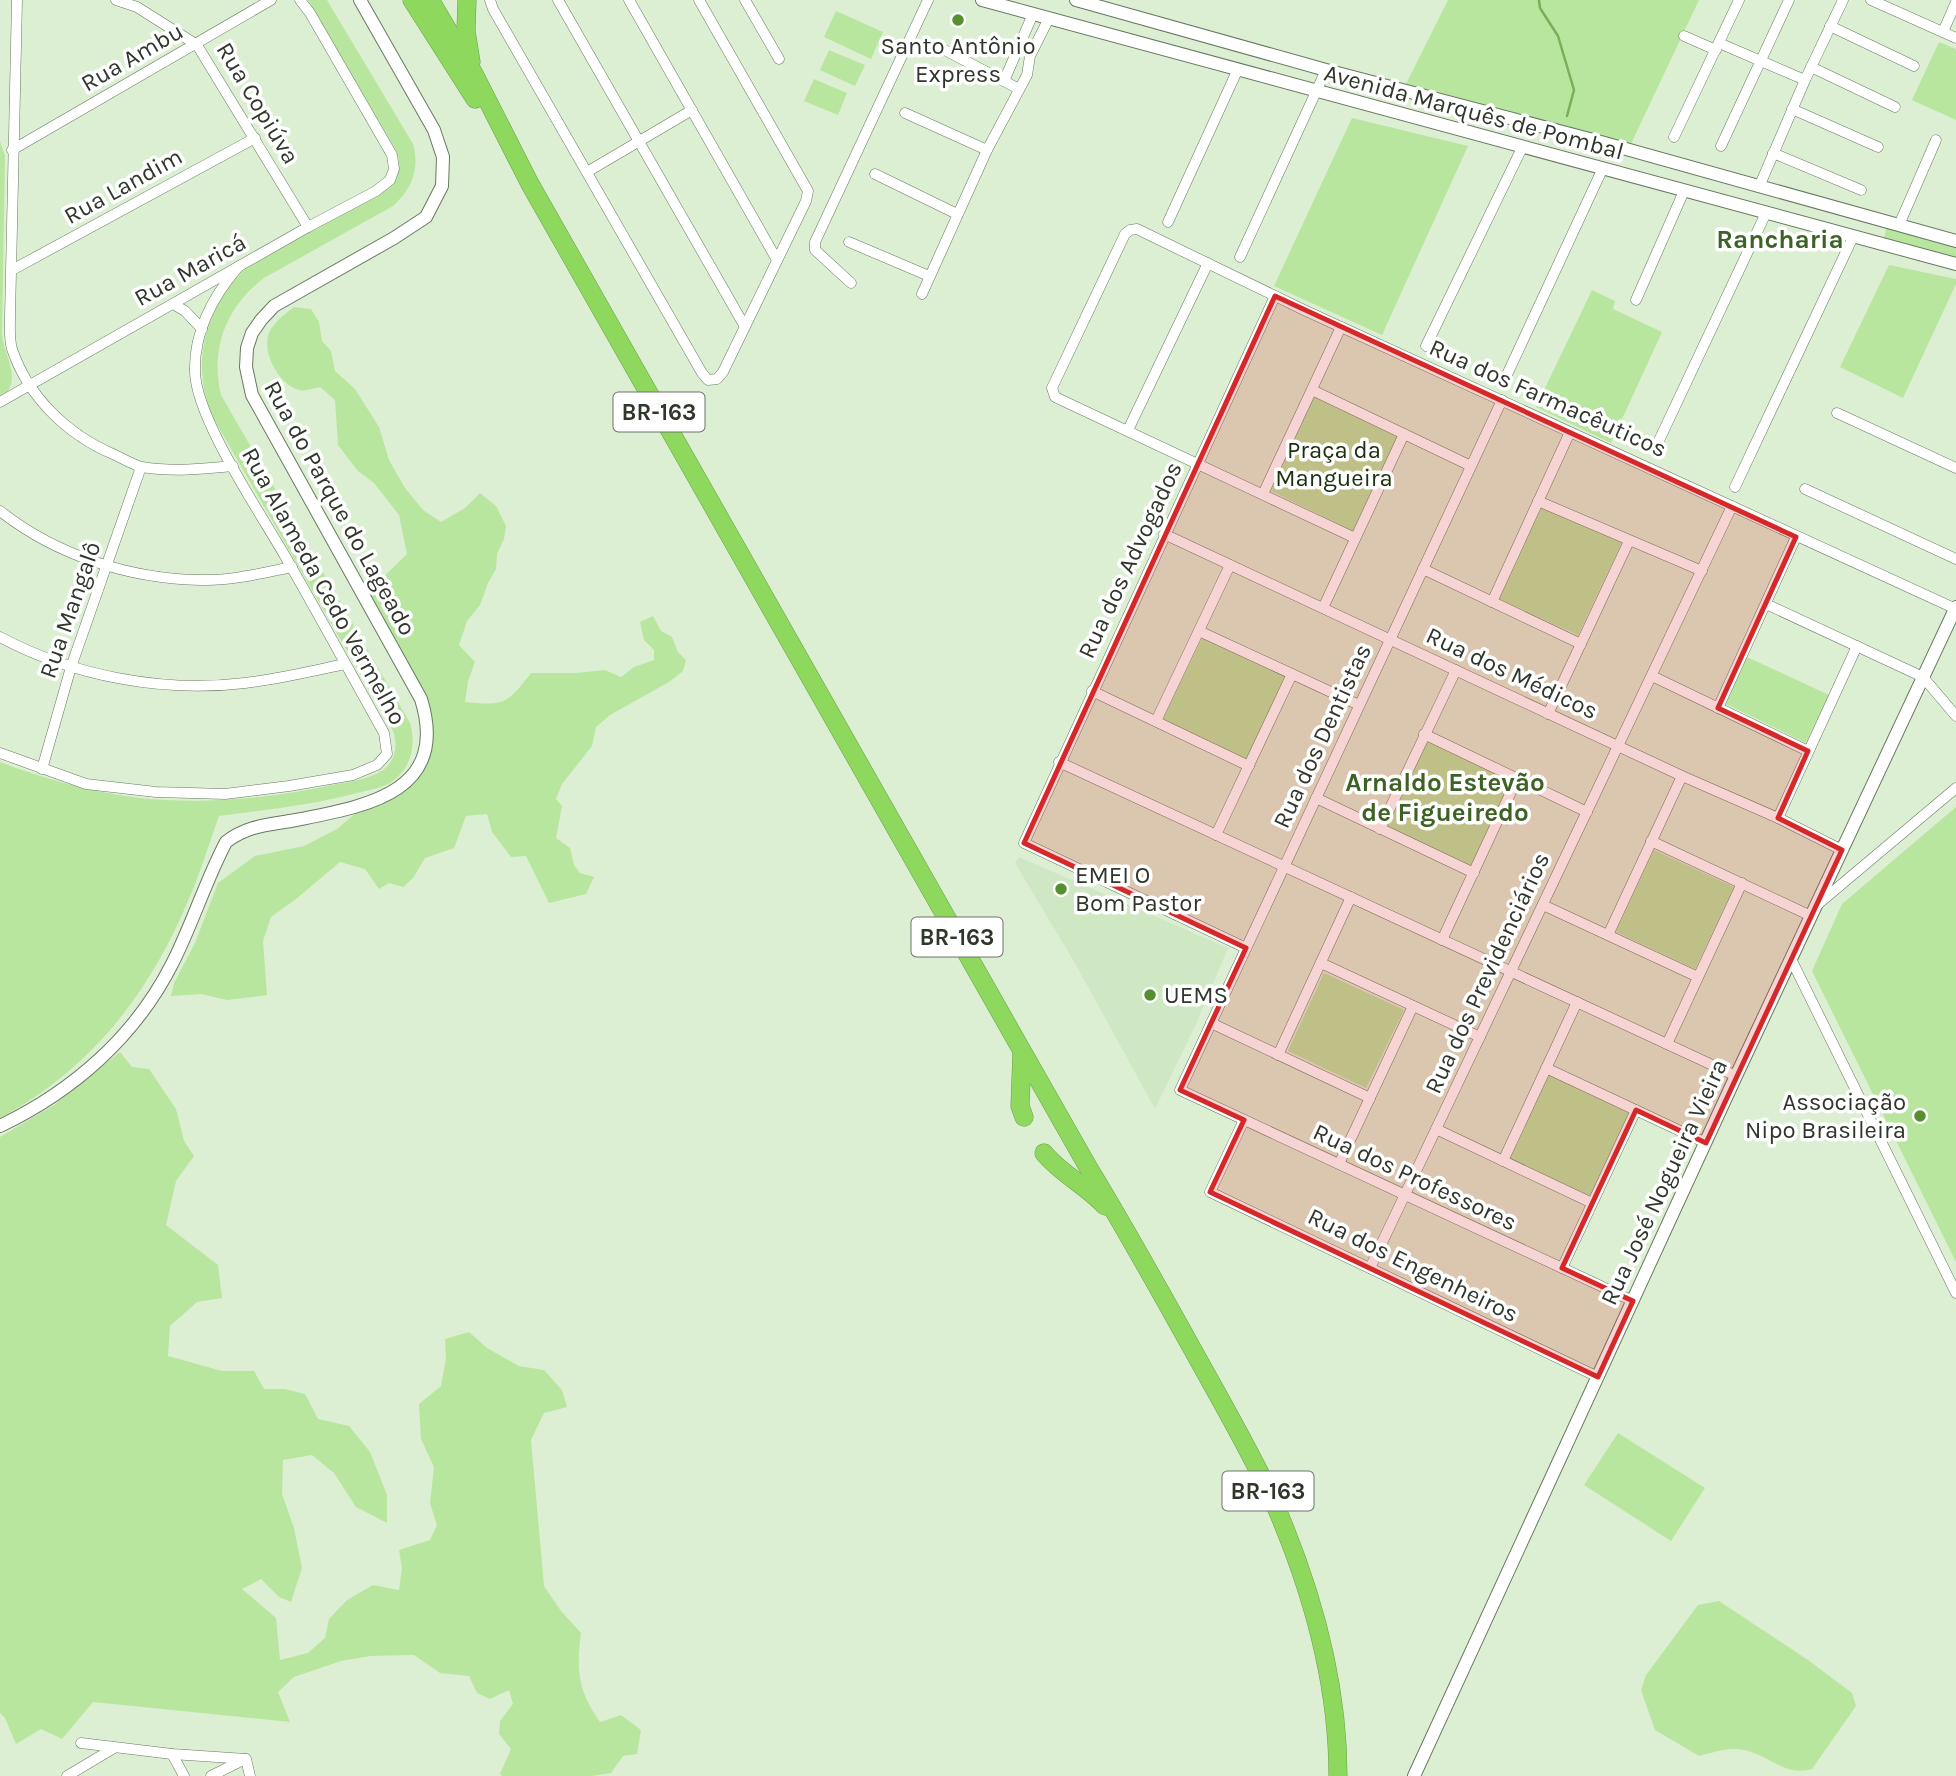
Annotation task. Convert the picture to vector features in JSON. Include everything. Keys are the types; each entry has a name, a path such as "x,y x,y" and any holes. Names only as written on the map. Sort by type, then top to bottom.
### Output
{"highway":[{"name":"BR-163","path":"411,0 502,145 530,184"},
{"name":"BR-163","path":"430,0 473,72 530,184 1022,1052 1128,1232 1247,1449 1291,1545 1306,1587 1326,1671 1338,1776"},
{"path":"467,0 466,31 473,72"},
{"path":"1022,1052 1020,1106 1024,1117"},
{"path":"1044,1153 1051,1162 1096,1195 1128,1232"}],"street":[{"path":"17,0 12,150 11,346 29,384 51,413 78,437 141,467 191,470 233,466"},
{"name":"Rua Copiúva","path":"116,0 137,7 197,44 309,227"},
{"name":"Rua Ambu","path":"12,150 271,0"},
{"name":"Rua Maricá","path":"0,402 376,191 390,180 394,169 391,155 300,0"},
{"name":"Rua do Parque do Lageado","path":"0,1126 61,1092 87,1071 135,1022 172,964 226,842 239,832 258,825 329,812 386,796 404,785 420,766 427,744 427,719 421,699 252,395 246,367 247,348 252,333 274,306 426,217 442,186 443,157 434,130 360,0"},
{"path":"490,0 708,380 718,379 723,372 806,201 807,191 699,0"},
{"path":"558,0 744,325"},
{"path":"629,0 777,260"},
{"path":"745,0 779,59"},
{"path":"851,283 815,250 814,242 928,0"},
{"name":"Avenida Marquês de Pombal","path":"982,0 1956,264"},
{"path":"1674,137 1739,0"},
{"path":"1721,146 1789,0"},
{"path":"1759,187 1804,80 1843,0"},
{"path":"1871,0 1956,38"},
{"path":"1080,26 1082,2"},
{"name":"Avenida Marquês de Pombal","path":"1082,2 1956,241"},
{"path":"1942,32 1956,2"},
{"path":"1004,81 1033,14"},
{"path":"922,294 987,150 1027,75 1030,56 1049,18"},
{"path":"1160,47 1168,24"},
{"path":"1830,26 1914,66"},
{"path":"1684,36 1804,80"},
{"path":"939,47 1019,89"},
{"path":"1811,67 1895,107"},
{"path":"1168,222 1238,69"},
{"path":"1240,257 1326,70"},
{"path":"1792,109 1878,147"},
{"path":"587,172 692,110"},
{"path":"905,113 987,150"},
{"path":"0,123 14,125"},
{"name":"Rua Landim","path":"12,270 255,138"},
{"path":"1899,225 1936,140"},
{"path":"1426,346 1522,148"},
{"path":"1773,153 1861,190"},
{"path":"1637,177 1649,156"},
{"path":"1505,379 1602,170"},
{"path":"875,174 957,214"},
{"path":"1636,300 1684,191"},
{"path":"1655,449 1766,213"},
{"path":"1875,242 1881,221"},
{"name":"Rua dos Farmacêuticos","path":"1128,430 1055,397 1051,392 1125,234 1137,229 1341,327 1956,608"},
{"path":"1735,487 1853,237"},
{"path":"849,242 929,276"},
{"path":"1208,263 1128,430 1355,538"},
{"name":"Rua Alameda Cedo Vermelho","path":"0,753 86,784 156,792 225,794 353,775 377,765 387,754 384,733 233,466 198,397 195,371 206,313 222,286 239,266"},
{"name":"Rua dos Advogados","path":"1246,948 1024,843 1275,296"},
{"path":"173,304 185,311 202,329"},
{"path":"1263,494 1341,327"},
{"path":"1312,390 1471,466"},
{"name":"Rua dos Dentistas","path":"1180,1090 1502,400"},
{"path":"1837,413 1956,468"},
{"path":"1492,602 1570,432"},
{"path":"1323,608 1404,434"},
{"name":"Rua Mangalô","path":"42,769 71,667 141,467"},
{"path":"1805,489 1956,559"},
{"path":"1538,501 1702,571"},
{"name":"Rua dos Previdenciários","path":"1370,1268 1731,506"},
{"path":"0,511 22,529 62,549 107,566 201,580 239,577 292,567"},
{"name":"Rua dos Médicos","path":"1164,534 1842,850"},
{"path":"1718,708 1796,537"},
{"path":"1548,713 1629,541"},
{"path":"1156,721 1230,565"},
{"path":"1423,569 1581,644"},
{"path":"1766,604 1923,677 1956,716"},
{"name":"Rua José Nogueira Vieira","path":"1414,1776 1736,1076 1956,608"},
{"path":"1199,631 1359,705"},
{"path":"0,637 18,647 71,667 142,682 244,684 345,663"},
{"path":"1778,818 1857,646"},
{"path":"1380,829 1455,670"},
{"path":"1216,835 1292,674"},
{"path":"1652,676 1808,751"},
{"path":"1092,691 1249,765"},
{"path":"1424,734 1587,812"},
{"path":"1059,762 1736,1076"},
{"path":"1608,935 1682,776"},
{"path":"1442,940 1517,779"},
{"path":"1651,841 1742,883 1813,911 1956,788"},
{"path":"1316,798 1474,873"},
{"path":"1667,1044 1742,883"},
{"path":"1278,1055 1352,897"},
{"path":"1543,905 1698,978"},
{"path":"1791,959 1956,1293"},
{"path":"1321,964 1480,1037"},
{"path":"1503,1161 1577,1002"},
{"path":"1339,1164 1413,1006"},
{"path":"1211,1023 1370,1098"},
{"path":"1546,1068 1706,1143"},
{"name":"Rua dos Professores","path":"1180,1090 1633,1301"},
{"path":"1562,1268 1636,1110"},
{"name":"Rua dos Engenheiros","path":"1244,1120 1210,1192 1598,1377"},
{"path":"1436,1129 1592,1203"},
{"path":"81,1743 172,1754 246,1759"},
{"path":"68,1776 115,1747"},
{"path":"172,1754 184,1776"},
{"path":"211,1776 246,1759"},
{"path":"246,1759 250,1776"}],"highlighted area":[{"path":"1275,296 1796,537 1718,708 1808,751 1778,818 1842,850 1706,1143 1636,1110 1562,1268 1633,1301 1598,1377 1210,1192 1244,1120 1180,1090 1246,948 1024,843"}],"shaded area":[{"name":"UEMS","path":"1019,857 1228,948 1196,1024 1155,1109 1076,965 1015,863"}],"green space":[{"path":"308,0 327,0 413,144 415,170 410,186 393,206 264,278 251,289 224,330 218,361 218,378 221,395 410,723 413,739 411,755 405,769 393,781 380,787 306,804 219,816 188,901 155,967 135,998 89,1053 62,1077 0,1118 0,762 51,779 104,792 140,798 189,801 288,793 361,779 383,770 391,762 395,752 393,731 211,414 202,374 206,335 212,317 221,299 247,267 389,188 398,170 396,150"},
{"path":"1448,0 1699,0 1630,146 1406,84"},
{"path":"836,11 883,32 871,59 824,37"},
{"path":"1939,42 1956,49 1956,120 1912,100"},
{"path":"829,50 865,65 855,86 820,70"},
{"path":"814,79 847,93 838,115 804,101"},
{"path":"1352,118 1468,146 1382,335 1274,286"},
{"path":"0,141 5,156 2,335 12,378 7,392 0,399"},
{"path":"1887,226 1956,247 1956,258 1884,239"},
{"path":"1889,265 1956,279 1903,398 1840,367"},
{"path":"1592,290 1615,301 1613,309 1662,332 1611,443 1536,407"},
{"path":"294,307 311,309 319,322 322,341 331,351 335,371 355,389 379,427 389,460 405,488 423,510 441,522 465,508 480,493 496,506 506,526 497,554 496,569 480,605 467,621 459,645 475,662 468,681 465,702 489,704 504,701 531,673 605,670 621,677 634,667 654,660 654,650 644,640 640,622 653,616 661,631 672,637 678,652 686,660 683,671 669,682 610,715 596,727 592,746 562,784 556,799 562,806 556,838 570,848 574,865 580,873 594,877 586,894 549,903 526,856 511,857 492,832 487,814 466,816 454,848 425,858 413,878 403,887 389,883 379,889 365,869 340,862 271,917 263,941 267,995 227,1000 201,994 171,996 174,983 195,943 218,883 255,856 304,846 337,829 357,812 387,801 410,784 431,736 429,708 364,591 375,585 407,554 399,515 374,483 358,471 338,445 335,400 320,387 304,391 285,382 274,368 268,352 268,336 272,327"},
{"name":"Praça da Mangueira","path":"1314,397 1397,437 1353,531 1271,491"},
{"path":"1542,507 1622,542 1578,635 1499,599"},
{"path":"1202,638 1286,676 1247,759 1163,719"},
{"path":"1747,657 1829,695 1806,743 1726,704"},
{"path":"1426,741 1511,781 1471,866 1386,826"},
{"name":"Associação Nipo Brasileira","path":"1956,807 1956,1262 1812,971 1842,904"},
{"path":"1654,850 1734,887 1695,969 1616,932"},
{"path":"1324,973 1404,1010 1366,1088 1288,1051"},
{"path":"120,1052 132,1067 149,1069 176,1109 184,1141 194,1156 176,1181 166,1225 218,1265 222,1298 197,1302 170,1326 168,1356 222,1371 254,1371 264,1389 285,1389 305,1394 318,1419 349,1426 370,1452 387,1495 387,1523 356,1507 334,1473 312,1455 283,1460 282,1494 294,1528 302,1568 291,1602 279,1597 261,1579 242,1589 276,1618 280,1660 308,1653 325,1638 329,1619 347,1600 373,1585 399,1590 402,1568 399,1550 430,1540 437,1525 430,1503 434,1467 421,1439 419,1404 441,1386 446,1358 445,1339 469,1332 487,1348 519,1366 544,1370 562,1390 567,1407 544,1413 531,1440 544,1586 561,1611 581,1633 580,1680 587,1700 600,1722 621,1715 641,1730 637,1754 623,1756 611,1773 592,1776 502,1776 500,1774 511,1749 499,1734 500,1721 513,1704 509,1690 490,1699 477,1693 469,1676 440,1673 414,1655 370,1656 341,1661 294,1677 278,1692 290,1722 93,1702 62,1739 41,1729 16,1744 5,1718 0,1713 0,1137 54,1105"},
{"path":"1549,1075 1629,1113 1590,1196 1510,1159"},
{"path":"1618,1433 1705,1488 1671,1541 1584,1485"},
{"path":"1719,1601 1808,1660 1852,1693 1856,1706 1812,1769 1803,1771 1786,1768 1757,1754 1735,1749 1699,1756 1655,1730 1641,1690 1646,1675 1698,1605"}],"waterway":[{"path":"1539,0 1540,8 1558,36 1574,90 1567,116"}],"place":[{"name":"Santo Antônio Express","path":"958,20"},
{"name":"EMEI O Bom Pastor","path":"1061,889"},
{"name":"UEMS","path":"1150,995"},
{"name":"Associação Nipo Brasileira","path":"1920,1116"}],"district":[{"name":"Rancharia","path":"1780,239"},
{"name":"Arnaldo Estevão de Figueiredo","path":"1445,797"}]}
